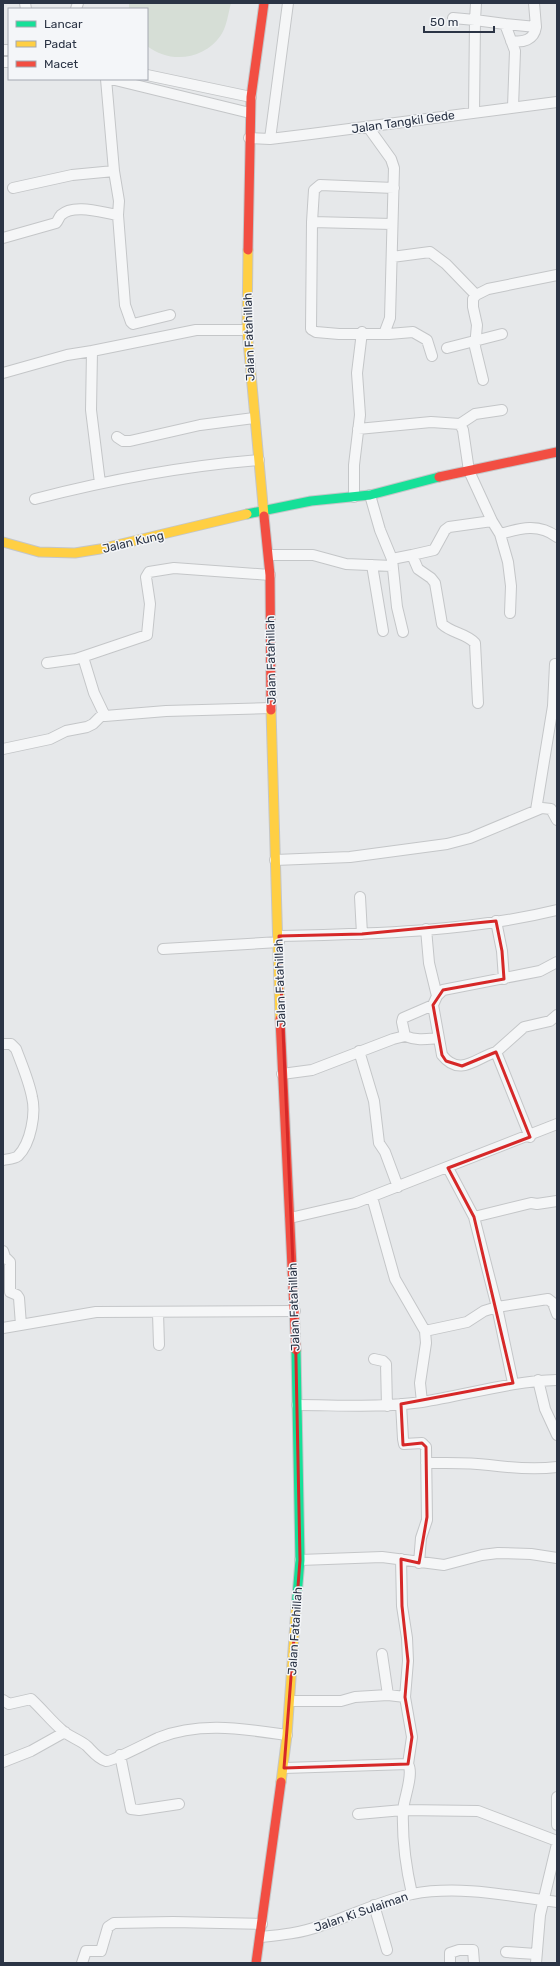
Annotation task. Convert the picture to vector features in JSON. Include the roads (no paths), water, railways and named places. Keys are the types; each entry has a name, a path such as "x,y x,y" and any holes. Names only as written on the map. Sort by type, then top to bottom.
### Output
{"street":[{"name":"Jalan Fatahillah","path":"256,1963 261,1937 288,1735 300,1560 295,1311 282,1074 271,708 270,575 262,510 247,330 250,97 264,3"},
{"path":"270,139 288,3"},
{"path":"474,113 476,3"},
{"path":"512,41 522,42 530,39 535,32 534,3"},
{"path":"453,18 536,27"},
{"path":"505,24 515,51 513,108"},
{"path":"148,76 250,97"},
{"path":"106,80 114,171 119,202 118,215 125,305 133,324 170,315"},
{"path":"115,80 250,113"},
{"name":"Jalan Tangkil Gede","path":"249,138 270,139 557,102"},
{"path":"368,127 391,159 394,168 390,318 384,334"},
{"path":"13,188 72,175 114,171"},
{"path":"394,188 320,185 314,190 312,222 311,328 316,332 362,332 384,334 411,332 418,333 427,340 432,356"},
{"path":"3,238 56,223 62,215 71,210 81,209 118,215"},
{"path":"312,222 392,224"},
{"path":"392,257 430,252 446,264 476,295"},
{"path":"483,380 475,339 477,326 473,299 476,295 488,289 557,275"},
{"path":"3,373 67,355 196,330 247,330"},
{"path":"354,497 354,465 360,415 357,373 362,332"},
{"path":"447,348 475,339 502,334"},
{"path":"92,351 91,410 100,483"},
{"path":"358,430 431,422 460,424 475,414 502,410"},
{"path":"117,437 123,441 130,441 200,425 254,418"},
{"path":"460,424 463,430 469,471 492,521 500,534 508,562 511,586 510,613"},
{"name":"Jalan Kung","path":"3,542 39,552 75,553 100,550 262,510 311,501 370,495 431,479 557,452"},
{"path":"35,499 100,483 208,464 259,460"},
{"path":"370,495 380,530 392,562 402,632"},
{"path":"268,555 313,555 346,564 372,565 392,562 412,555 434,550 437,548 445,530 449,527 492,521"},
{"path":"500,534 532,527 544,529 557,537"},
{"path":"412,555 418,569 431,578 435,583 442,624 470,637 475,643 478,703"},
{"path":"372,565 383,631"},
{"path":"47,663 83,657 147,635 150,604 146,577 149,572 174,568 270,575"},
{"path":"83,657 94,693 103,714 108,716 166,711 271,708"},
{"path":"536,810 553,706 555,664"},
{"path":"3,749 50,739 66,731 87,727 93,724 103,714"},
{"path":"276,860 350,857 447,844 470,838 542,808 551,808 557,820"},
{"path":"360,897 362,934"},
{"path":"163,949 426,929 529,917 557,910"},
{"path":"496,921 502,951 504,978"},
{"path":"426,929 439,1038 442,1055 446,1061 462,1066 470,1064 496,1052 524,1027 556,1020"},
{"path":"405,1036 402,1022 403,1018 435,1001 443,990 467,984 540,971 557,962"},
{"path":"282,1074 312,1070 359,1051 405,1036 412,1039 422,1040 439,1038"},
{"path":"3,1044 11,1044 16,1049 32,1096 34,1108 27,1139 23,1148 16,1157 3,1160"},
{"path":"359,1051 374,1101 379,1143 385,1152 398,1188"},
{"path":"496,1052 530,1137"},
{"path":"290,1218 355,1203 398,1188 530,1137 557,1124"},
{"path":"448,1168 474,1217 497,1307 513,1383"},
{"path":"372,1197 395,1279 425,1331 426,1343 420,1383 422,1402"},
{"path":"474,1217 531,1203 537,1204 557,1201"},
{"path":"4,1256 10,1263 10,1292 19,1298 21,1325"},
{"path":"425,1331 467,1322 484,1311 497,1307 548,1300 553,1303 557,1314"},
{"path":"3,1328 96,1312 158,1313 295,1311"},
{"path":"158,1313 159,1345"},
{"path":"374,1359 383,1360 386,1364 387,1406"},
{"path":"538,1380 544,1409 557,1435"},
{"path":"297,1405 387,1406 422,1402 467,1394 513,1383 538,1380 557,1380"},
{"path":"401,1404 404,1444 424,1445 426,1463 427,1520 421,1538 419,1563"},
{"path":"426,1463 489,1465 511,1468 538,1469 557,1467"},
{"path":"300,1560 382,1557 419,1563 450,1564 482,1555 498,1553 531,1554 557,1558"},
{"path":"401,1560 402,1606 407,1638 408,1661 405,1697 412,1736 408,1764 410,1771 404,1810 405,1853 412,1894"},
{"path":"382,1654 388,1695"},
{"path":"290,1701 341,1701 355,1697 388,1695 405,1697"},
{"path":"3,1700 9,1704 31,1699 65,1732 85,1745 100,1759 111,1761 120,1755 166,1735 208,1727 230,1727 288,1735"},
{"path":"3,1762 31,1751 65,1732"},
{"path":"120,1755 130,1809 139,1810 179,1804"},
{"path":"284,1768 408,1764"},
{"path":"557,1797 557,1826"},
{"path":"358,1814 404,1810 478,1810 557,1844 543,1900 536,1959 506,1952"},
{"name":"Jalan Ki Sulaiman","path":"261,1937 290,1934 319,1927 374,1905 412,1894 440,1890 492,1893 557,1902"},
{"path":"374,1905 387,1950"},
{"path":"82,1963 86,1951 100,1951 108,1926 114,1923 173,1922 262,1924"},
{"path":"450,1963 450,1953 459,1950 473,1950 474,1963"}]}
